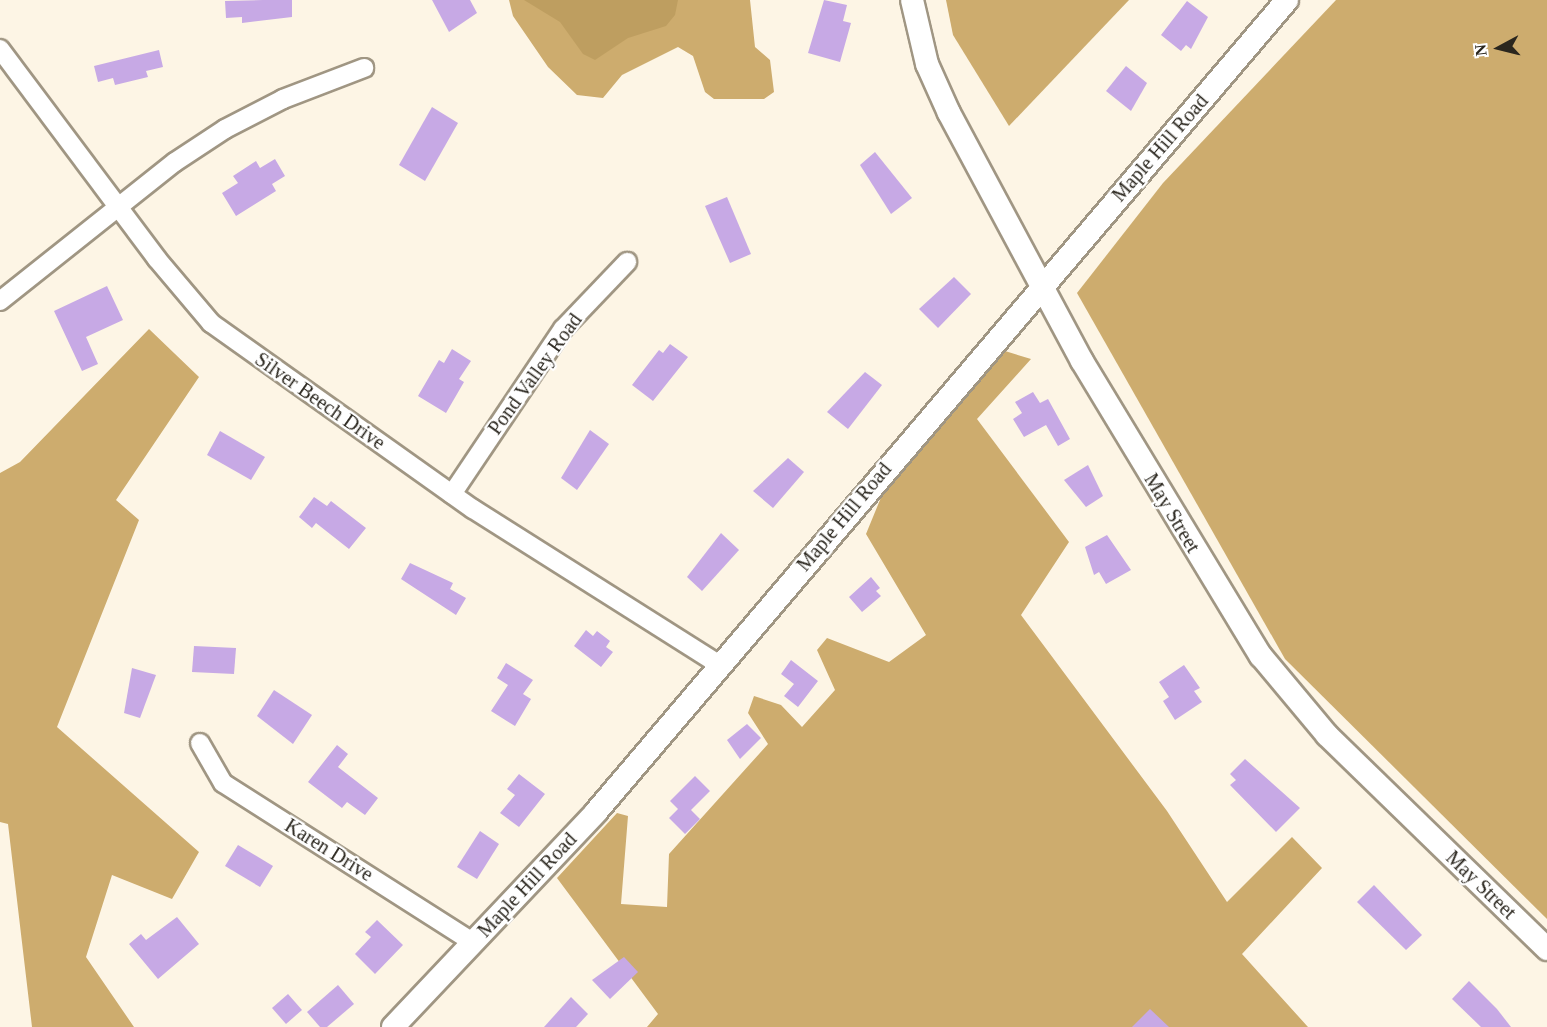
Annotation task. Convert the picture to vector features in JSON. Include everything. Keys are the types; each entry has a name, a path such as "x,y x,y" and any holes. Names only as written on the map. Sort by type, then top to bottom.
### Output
{"street":[{"name":"May Street","path":"912,0 934,84 1123,432 1255,645 1295,700 1547,949"},
{"name":"Maple Hill Road","path":"393,1027 596,812 1043,283 1287,0"},
{"name":"Silver Beech Drive","path":"0,49 118,206 211,322 452,494 720,665"},
{"path":"0,301 118,206 225,129 283,99 364,68"},
{"name":"Pond Valley Road","path":"452,494 563,329 627,262"},
{"name":"Karen Drive","path":"200,743 223,783 473,942"}],"shaded area":[{"path":"509,0 750,0 755,47 770,60 774,92 764,99 714,99 705,92 693,56 678,47 622,75 603,98 577,95 548,67 513,16"},
{"path":"524,0 678,0 675,15 666,26 628,38 595,60 583,54 560,22"},
{"path":"946,0 1129,0 1009,126 953,35"},
{"path":"1336,0 1547,0 1547,919 1285,659 1077,293 1163,183"},
{"path":"149,329 199,377 116,500 139,520 57,727 199,852 172,899 112,875 86,957 134,1027 32,1027 8,824 0,822 0,473 20,462"},
{"path":"1005,351 1031,359 977,419 1069,542 1021,615 1167,811 1227,902 1292,837 1322,868 1242,954 1308,1027 647,1027 658,1014 557,878 617,813 628,816 621,904 667,907 669,854 768,744 748,713 754,696 781,705 802,727 835,690 817,650 827,638 889,662 926,635 866,534 882,495"}],"building":[{"path":"292,0 292,17 242,23 242,17 226,18 225,1"},
{"path":"432,0 470,0 477,13 449,32"},
{"path":"824,0 847,5 843,21 851,23 840,62 808,53"},
{"path":"1187,1 1208,17 1191,49 1186,45 1181,51 1161,35"},
{"path":"159,50 163,67 146,71 148,77 115,85 113,78 98,82 94,66"},
{"path":"1126,66 1147,83 1131,111 1106,91"},
{"path":"432,107 458,123 425,181 399,165"},
{"path":"875,152 912,198 891,214 860,165"},
{"path":"275,159 285,176 272,184 276,191 236,216 222,193 238,183 233,176 256,161 260,168"},
{"path":"727,197 751,254 730,263 705,206"},
{"path":"954,277 971,294 938,328 919,309"},
{"path":"107,286 123,320 86,337 98,364 82,371 54,311"},
{"path":"670,344 688,357 653,401 632,385 659,350 663,353"},
{"path":"452,349 471,361 459,379 464,382 446,413 418,396 439,360 444,363"},
{"path":"865,372 882,385 848,429 827,412"},
{"path":"1033,392 1040,403 1048,399 1070,439 1058,446 1046,425 1024,437 1013,419 1022,413 1015,402"},
{"path":"590,430 609,444 577,490 561,478"},
{"path":"220,431 265,457 251,480 207,455"},
{"path":"788,458 804,472 773,508 753,491"},
{"path":"1088,465 1103,496 1086,507 1064,480"},
{"path":"314,497 327,506 331,501 366,528 349,549 316,523 312,528 299,517"},
{"path":"721,533 739,550 702,591 687,577"},
{"path":"1107,535 1131,570 1106,584 1099,572 1094,575 1085,547"},
{"path":"410,563 453,583 450,589 466,598 456,615 401,579"},
{"path":"871,577 880,588 876,591 881,596 862,612 849,597"},
{"path":"586,630 593,636 597,631 610,641 606,647 613,652 601,667 574,646"},
{"path":"194,646 236,648 234,674 192,672"},
{"path":"791,660 818,681 798,707 784,696 794,684 781,674"},
{"path":"506,663 533,680 523,694 531,699 515,726 491,711 508,685 497,678"},
{"path":"1184,665 1200,688 1194,691 1202,702 1175,720 1163,701 1169,697 1159,682"},
{"path":"132,668 156,675 140,718 124,713"},
{"path":"274,690 312,715 293,744 257,716"},
{"path":"747,724 761,738 740,759 727,740"},
{"path":"337,745 348,754 338,767 378,798 365,815 347,802 342,808 308,782"},
{"path":"1245,759 1300,808 1276,832 1230,785 1236,780 1230,774"},
{"path":"519,774 545,794 519,827 500,813 515,795 507,789"},
{"path":"695,776 710,791 691,810 700,819 685,834 669,818 678,809 670,801"},
{"path":"480,831 499,844 477,879 457,867"},
{"path":"238,845 273,866 260,887 225,866"},
{"path":"1374,885 1422,935 1406,950 1357,902"},
{"path":"177,917 199,944 158,979 129,944 141,934 146,940"},
{"path":"377,920 403,945 375,974 355,954 371,937 365,932"},
{"path":"624,957 638,972 610,999 592,980"},
{"path":"1469,981 1511,1027 1481,1027 1452,999"},
{"path":"338,985 354,1004 327,1027 320,1027 307,1012"},
{"path":"288,994 302,1010 286,1024 272,1008"},
{"path":"571,997 588,1014 576,1027 544,1027"},
{"path":"1150,1009 1169,1027 1132,1027"}]}
